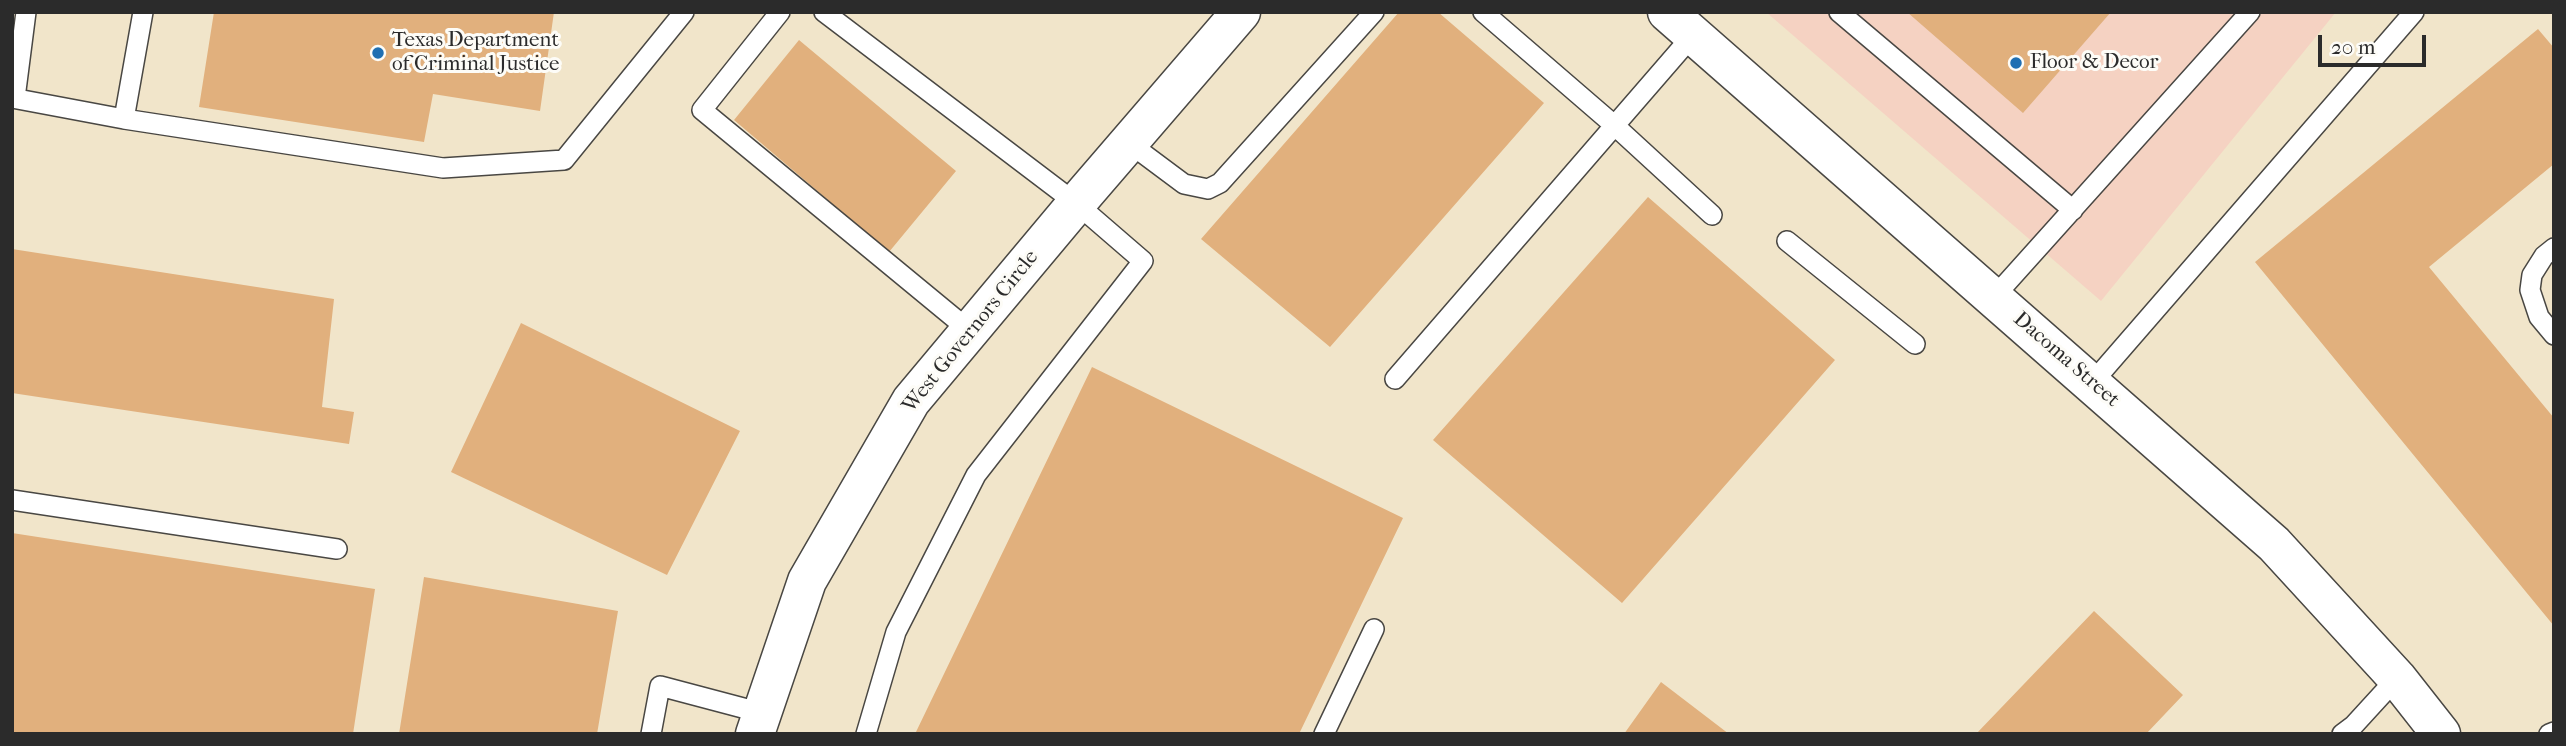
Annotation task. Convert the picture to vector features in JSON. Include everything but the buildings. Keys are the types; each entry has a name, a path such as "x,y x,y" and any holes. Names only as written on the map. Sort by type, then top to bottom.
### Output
{"main road":[{"name":"West Governors Circle","path":"759,724 807,581 911,401 1241,12"},
{"name":"Dacoma Street","path":"1680,24 2274,544 2397,678 2441,734"}],"lane":[{"path":"26,12 13,98 124,119 443,168 564,160 684,12"},
{"path":"124,119 143,12"},
{"path":"780,12 702,110 970,331"},
{"path":"824,12 1077,204 1143,261 976,475 896,632 866,734"},
{"path":"1129,143 1184,184 1209,189 1220,183 1374,12"},
{"path":"1483,12 1614,125 1712,215"},
{"path":"1839,12 2073,210"},
{"path":"1994,297 2250,12"},
{"path":"2092,383 2414,12"},
{"path":"1395,379 1614,125 1680,24"},
{"path":"1787,241 1915,344"},
{"path":"2554,248 2544,256 2532,275 2530,290 2539,317 2554,335"},
{"path":"12,500 337,549"},
{"path":"1324,734 1374,629"},
{"path":"2342,734 2354,725 2397,678"},
{"path":"651,734 660,686 759,724"},
{"path":"2549,734 2554,732"}],"shaded area":[{"path":"1766,12 2336,12 2101,301"}],"place":[{"name":"Texas Department of Criminal Justice","path":"378,53"},
{"name":"Floor & Decor","path":"2016,63"}]}
